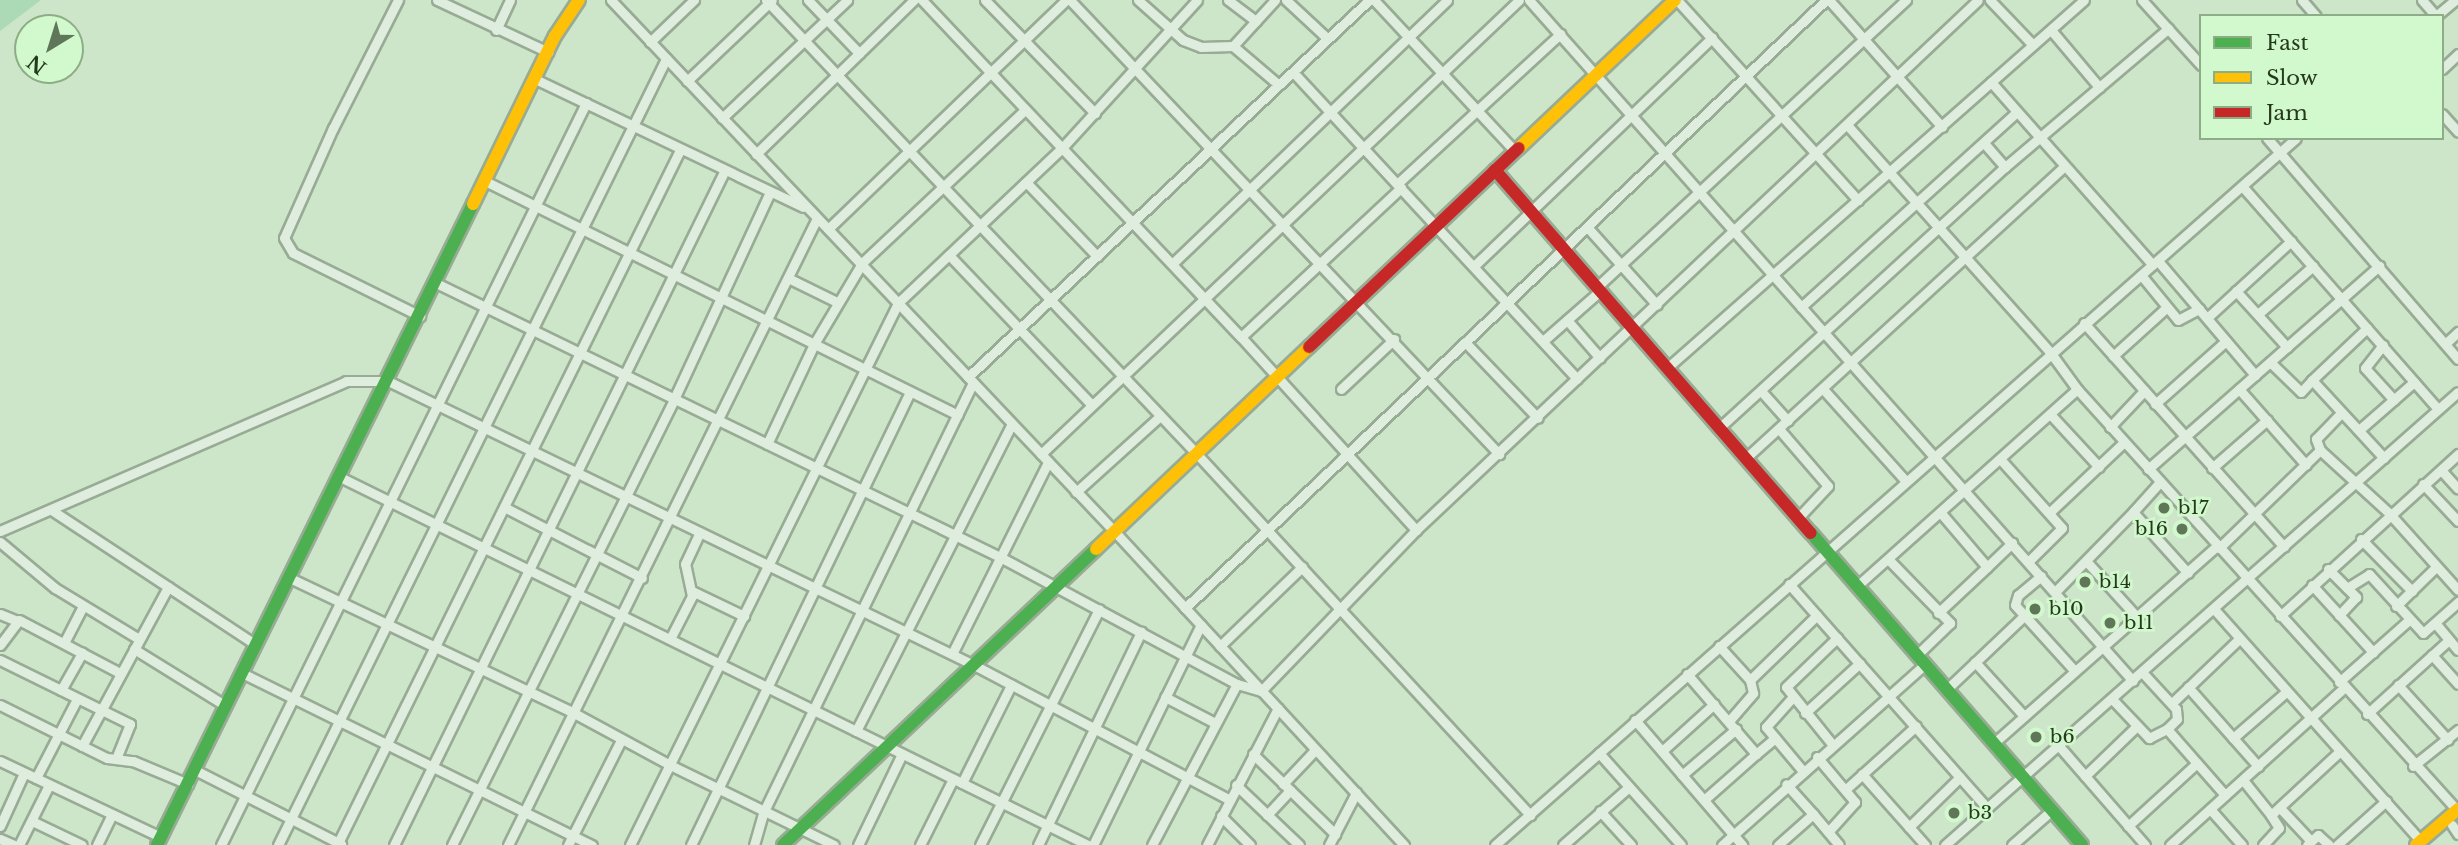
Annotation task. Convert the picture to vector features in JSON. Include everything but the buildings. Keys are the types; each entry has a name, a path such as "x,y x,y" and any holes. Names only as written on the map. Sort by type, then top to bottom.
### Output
{"main road":[{"path":"159,841 548,52 579,0"},
{"path":"783,845 1116,533 1196,453 1676,0"},
{"path":"1495,170 2082,845"},
{"path":"2422,844 2457,819"}],"street":[{"path":"398,0 333,128 284,238 293,253 419,316"},
{"path":"437,0 456,5 496,30 548,52"},
{"path":"496,30 510,0"},
{"path":"650,41 694,0"},
{"path":"808,0 859,53"},
{"path":"722,118 847,0"},
{"path":"756,154 914,0"},
{"path":"922,0 1241,337 1416,530"},
{"path":"828,229 1068,0 1359,301 1499,454"},
{"path":"1138,0 1172,32 1201,47 1233,46 1279,85"},
{"path":"630,845 817,468 862,368 898,303 1062,148 1137,71 1197,0"},
{"path":"1228,0 1256,21"},
{"path":"1233,46 1275,0"},
{"path":"1286,0 1328,39"},
{"path":"754,845 764,811 958,415 971,380 1019,329 1328,39 1371,0 1515,151"},
{"path":"1172,264 1249,187 1447,0"},
{"path":"952,654 1000,557 1044,458 1121,376 1444,74 1519,0"},
{"path":"1529,0 1597,73 1850,364 2133,681"},
{"path":"1676,0 1858,200"},
{"path":"1185,608 1266,528 1565,250 1827,0 1901,76 1942,127"},
{"path":"1261,691 1416,530 1818,155 1978,0"},
{"path":"1990,0 2033,45"},
{"path":"1667,368 2084,0"},
{"path":"2142,0 2199,63"},
{"path":"2302,0 2314,14"},
{"path":"2422,0 2434,14"},
{"path":"2438,14 2455,0"},
{"path":"614,1 666,60 1116,533 1404,845"},
{"path":"687,81 769,1 1340,607 1530,815"},
{"path":"988,1 1095,113"},
{"path":"1543,341 1700,190 1865,39 1900,2"},
{"path":"1719,428 2005,167 2168,29"},
{"path":"2051,30 2099,87"},
{"path":"1241,337 1560,34"},
{"path":"1474,266 1529,209 1712,38"},
{"path":"2444,67 2458,54"},
{"path":"278,845 666,60"},
{"path":"1293,72 1577,379"},
{"path":"535,79 769,194 805,207"},
{"path":"1991,82 2064,167 2199,309 2255,374"},
{"path":"221,845 440,405 586,103"},
{"path":"767,444 814,344 862,263 942,185 1025,110"},
{"path":"1801,307 2017,112"},
{"path":"2444,116 2458,132"},
{"path":"1848,126 2050,352 2110,427 2367,713 2457,819"},
{"path":"2269,140 2458,359"},
{"path":"1495,845 2050,352 2295,140"},
{"path":"1984,143 2005,167"},
{"path":"195,769 339,844 680,150"},
{"path":"1746,458 2064,167"},
{"path":"394,845 724,172"},
{"path":"486,182 958,415"},
{"path":"1026,182 1097,256"},
{"path":"2242,186 2438,410"},
{"path":"452,845 575,593 627,496 723,298 769,194"},
{"path":"508,845 623,617 817,218"},
{"path":"1588,228 1657,304"},
{"path":"2207,318 2291,242"},
{"path":"949,255 1092,405"},
{"path":"2258,314 2313,266"},
{"path":"2148,469 2379,266"},
{"path":"2141,275 2166,309 2180,320 2199,309"},
{"path":"788,278 837,302"},
{"path":"436,283 1000,557 1237,684 1261,691"},
{"path":"2236,291 2287,347"},
{"path":"2113,356 2166,309"},
{"path":"1567,320 1600,358"},
{"path":"2084,323 2212,468 2258,514 2284,547"},
{"path":"2270,362 2301,392 2367,328"},
{"path":"2445,344 2458,332"},
{"path":"1341,389 1394,339"},
{"path":"2155,404 2226,341"},
{"path":"1465,342 1538,418"},
{"path":"2383,345 2365,368 2394,400"},
{"path":"2312,380 2384,458"},
{"path":"0,531 53,511 346,381 388,381 952,654 1230,800"},
{"path":"2358,430 2414,382"},
{"path":"1823,389 1905,480"},
{"path":"1857,586 2001,460 2077,389"},
{"path":"2239,389 2306,465"},
{"path":"1761,391 1788,421"},
{"path":"2110,427 2144,391"},
{"path":"691,845 910,392"},
{"path":"1945,845 2458,392"},
{"path":"2342,412 2316,439 2320,450 2389,513 2436,567 2457,586"},
{"path":"2050,414 2099,467"},
{"path":"1076,492 1160,415"},
{"path":"2212,468 2267,420"},
{"path":"856,731 1012,424"},
{"path":"1779,429 1828,486 1798,518"},
{"path":"2049,513 2124,442"},
{"path":"1994,743 2102,645 2258,514 2320,450"},
{"path":"2280,616 2389,513 2458,454"},
{"path":"2001,460 2062,531 2028,562"},
{"path":"2441,470 2458,489"},
{"path":"340,477 1090,845 1201,625"},
{"path":"2054,592 2087,562 2160,482"},
{"path":"2423,484 2458,521"},
{"path":"504,507 642,578"},
{"path":"53,511 256,645"},
{"path":"1940,512 1987,567"},
{"path":"2133,512 2188,573"},
{"path":"670,639 692,591 685,564 700,532"},
{"path":"2361,539 2412,591"},
{"path":"0,542 28,569 82,606 139,639"},
{"path":"1938,613 2012,544"},
{"path":"1722,845 1786,784 1889,695 1950,624 1889,560"},
{"path":"2087,562 2136,616"},
{"path":"1220,646 1302,567"},
{"path":"2396,606 2436,567"},
{"path":"2328,569 2356,599 2339,615"},
{"path":"2347,588 2368,573 2423,633 2458,602"},
{"path":"2040,576 2016,598 2015,605 2074,670"},
{"path":"290,578 574,713 621,740 827,844"},
{"path":"1788,584 1987,808"},
{"path":"2312,585 2373,652"},
{"path":"82,746 168,587"},
{"path":"692,591 744,616"},
{"path":"64,643 82,606"},
{"path":"980,845 1099,609"},
{"path":"2214,609 2422,844"},
{"path":"0,614 64,643 120,673"},
{"path":"1750,680 1816,615"},
{"path":"1947,689 2024,616"},
{"path":"2170,845 2311,718 2373,652 2409,620"},
{"path":"0,645 15,621"},
{"path":"2435,624 2458,650"},
{"path":"1038,845 1097,729 1141,632"},
{"path":"1832,744 1792,698 1787,684 1838,638"},
{"path":"2172,703 2239,639"},
{"path":"2367,713 2449,640"},
{"path":"1719,646 1750,680 1753,693 1729,721"},
{"path":"134,649 226,706"},
{"path":"61,691 82,653"},
{"path":"2432,655 2458,684"},
{"path":"0,660 130,724 117,757"},
{"path":"1975,662 2024,716"},
{"path":"1805,713 1860,663"},
{"path":"2112,699 2151,739 2167,729 2178,716 2172,703 2142,672"},
{"path":"242,673 592,845"},
{"path":"1688,674 1756,754"},
{"path":"1152,845 1237,684"},
{"path":"920,845 1012,685"},
{"path":"2398,685 2448,740"},
{"path":"2188,687 2258,766"},
{"path":"2232,738 2286,692"},
{"path":"1165,697 1215,723"},
{"path":"1792,698 1767,724 1775,738 1802,770"},
{"path":"36,778 77,699"},
{"path":"1662,751 1714,704"},
{"path":"0,705 107,758 117,757 188,784"},
{"path":"1207,845 1278,708"},
{"path":"1635,720 1742,845"},
{"path":"1846,789 1916,726"},
{"path":"2085,775 2137,726"},
{"path":"1682,775 1737,729"},
{"path":"2167,729 2225,795"},
{"path":"2413,766 2458,730"},
{"path":"1704,800 1775,738"},
{"path":"568,845 621,740"},
{"path":"2059,746 2145,845"},
{"path":"1267,814 1315,750"},
{"path":"2271,815 2340,751"},
{"path":"1599,753 1675,843"},
{"path":"858,845 902,754"},
{"path":"1253,754 1335,834"},
{"path":"1817,757 1846,789 1854,804 1828,832"},
{"path":"0,761 112,814 159,841"},
{"path":"2129,826 2197,763"},
{"path":"0,826 24,773"},
{"path":"1862,774 1925,845"},
{"path":"1909,827 1960,777"},
{"path":"2243,780 2279,828 2263,845"},
{"path":"1786,784 1839,845"},
{"path":"0,839 17,845 50,785"},
{"path":"1236,785 1299,845"},
{"path":"1563,845 1629,787"},
{"path":"1329,845 1356,793"},
{"path":"2337,845 2386,801"},
{"path":"2280,808 2309,843 2318,835 2329,845"},
{"path":"2210,809 2242,845"},
{"path":"2012,845 2052,810"},
{"path":"1600,811 1631,845"},
{"path":"97,845 112,814"},
{"path":"1778,845 1813,814"},
{"path":"1221,817 1250,845"},
{"path":"32,821 82,845"},
{"path":"2022,836 2030,845"},
{"path":"2227,845 2235,837"}],"green space":[{"path":"0,0 41,0 22,14 14,14 14,20 0,31"}],"traffic: fast":[{"path":"157,845 473,204"},
{"path":"1811,533 2082,845"},
{"path":"783,845 1096,549"}],"traffic: slow":[{"path":"473,204 555,36 579,0"},
{"path":"1519,148 1675,0"},
{"path":"1096,549 1309,347"},
{"path":"2416,845 2458,809"}],"traffic: jam":[{"path":"1309,347 1519,148"},
{"path":"1495,170 1811,533"}],"place":[{"name":"b17","path":"2164,508"},
{"name":"b16","path":"2182,529"},
{"name":"b14","path":"2085,582"},
{"name":"b10","path":"2035,609"},
{"name":"b11","path":"2110,623"},
{"name":"b6","path":"2036,737"},
{"name":"b3","path":"1954,813"}]}
